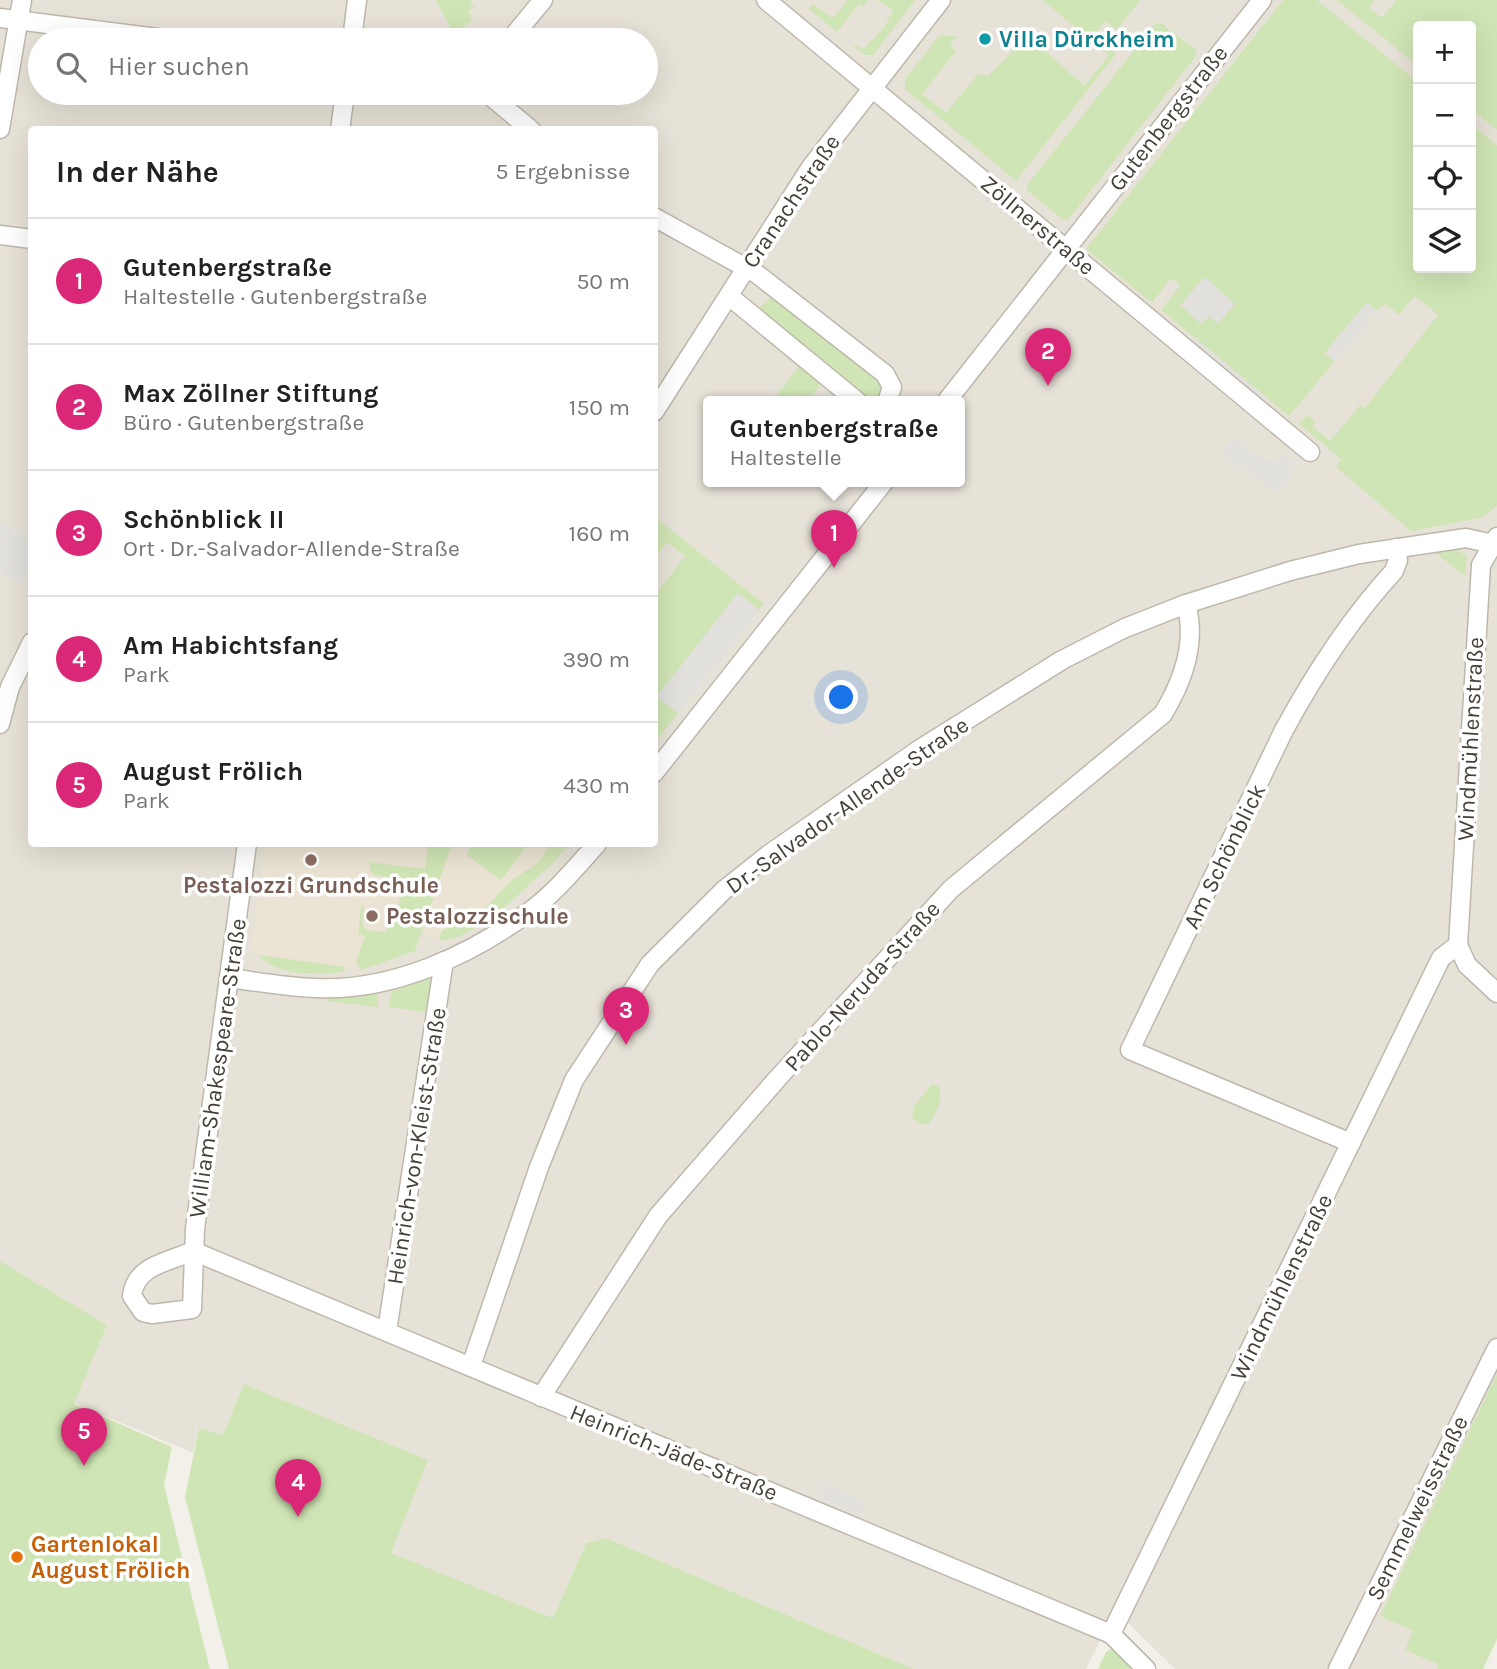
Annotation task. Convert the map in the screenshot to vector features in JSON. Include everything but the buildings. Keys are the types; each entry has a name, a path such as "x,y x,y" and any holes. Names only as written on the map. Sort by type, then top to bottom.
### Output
{"street":[{"path":"0,129 9,19 22,0"},
{"path":"354,28 357,0"},
{"path":"520,28 543,0"},
{"name":"Zöllnerstraße","path":"766,0 1310,452"},
{"name":"Cranachstraße","path":"658,406 811,167 941,0"},
{"name":"Gutenbergstraße","path":"951,396 1262,0"},
{"path":"9,19 79,28"},
{"path":"341,126 343,105"},
{"path":"501,105 526,126"},
{"path":"658,219 746,268 885,374 892,387 889,396"},
{"path":"0,235 28,238"},
{"path":"729,296 851,396"},
{"path":"658,768 880,487"},
{"path":"1396,548 1466,538 1495,540"},
{"name":"Windmühlenstraße","path":"1111,1634 1441,958 1458,945 1481,565 1495,540"},
{"name":"Dr.-Salvador-Allende-Straße","path":"471,1366 557,1118 596,1043 650,964 733,883 919,749 1072,655 1125,628 1186,604 1290,571 1396,548"},
{"name":"Am Schönblick","path":"1351,1143 1130,1050 1284,730 1318,669 1372,595 1394,571 1398,560 1396,548"},
{"name":"Pablo-Neruda-Straße","path":"541,1397 658,1216 777,1079 951,889 1163,714 1178,688 1188,653 1190,619 1186,604"},
{"path":"0,724 10,687 28,650"},
{"name":"William-Shakespeare-Straße","path":"193,1251 247,847"},
{"path":"230,978 316,988 355,986 420,971 486,940 531,911 594,847"},
{"path":"1458,945 1467,965 1497,993"},
{"name":"Heinrich-von-Kleist-Straße","path":"387,1331 444,961"},
{"name":"Heinrich-Jäde-Straße","path":"193,1251 1111,1634 1146,1669"},
{"name":"Semmelweisstraße","path":"1338,1669 1497,1348"}],"shaded area":[{"path":"0,0 1497,0 1497,1632 1480,1669 1175,1669 1115,1610 1086,1669 914,1669 606,1538 586,1543 553,1618 390,1553 428,1461 245,1385 223,1435 199,1428 193,1453 74,1403 107,1325 0,1261"},
{"path":"1205,277 1235,304 1218,323 1209,316 1201,324 1180,305"},
{"path":"1367,302 1377,311 1335,361 1325,353"},
{"path":"1193,336 1265,396 1260,402 1188,342"},
{"path":"1234,439 1263,459 1278,462 1285,455 1296,463 1288,473 1292,476 1277,493 1240,463 1237,468 1221,455"},
{"path":"0,521 28,541 28,569 18,584 0,571"},
{"path":"738,593 759,610 678,713 658,696"},
{"name":"Pestalozzischule","path":"265,847 568,847 514,899 462,936 445,941 421,934 415,951 382,962 346,967 258,955 251,947"},
{"path":"825,1485 864,1502 859,1514 820,1498"}],"green space":[{"path":"436,0 472,0 470,3 475,7 468,11 472,20 463,28 451,28"},
{"path":"848,0 868,0 863,7 859,4 837,32 809,9 813,4 833,18"},
{"path":"877,0 915,0 873,55 866,55 849,43 864,49 885,26 893,10"},
{"path":"1042,0 1140,0 1117,30 1105,21 1094,35 1116,54 1016,181 905,89 905,79 939,36 957,36 950,45 956,51 922,94 946,113 978,74 988,76 1007,58 1014,47 1015,34 1023,32 1085,86 1109,55"},
{"path":"1283,0 1317,0 1413,78 1413,273 1476,273 1476,128 1497,145 1497,506 1480,518 1411,531 1336,467 1341,459 1299,424 1307,415 1316,422 1312,426 1330,441 1360,405 1365,408 1438,315 1415,296 1399,315 1385,304 1377,311 1367,302 1325,353 1335,361 1289,416 1161,310 1180,285 1171,278 1152,303 1086,249"},
{"path":"1337,0 1374,0 1369,8 1382,18 1396,0 1497,0 1497,130 1476,113 1476,21 1413,21 1413,62"},
{"path":"1156,23 1161,23 1196,50 1196,56 1068,220 1063,220 1027,190 1027,185"},
{"path":"774,295 883,384 884,390 879,396 860,396 763,317 760,307"},
{"path":"800,365 822,383 812,396 776,396"},
{"path":"658,519 764,604 759,610 738,593 658,695 658,592 685,556 667,542 658,554"},
{"path":"1452,547 1467,556 1465,576 1432,550"},
{"path":"658,697 678,713 658,738"},
{"path":"428,847 451,847 415,951 361,970 356,962 365,936 358,934 361,906 364,906 362,924 366,930 385,932 396,915 401,892 401,878 376,876 370,871 370,862 425,869"},
{"path":"470,847 526,847 501,880 467,855"},
{"path":"548,847 568,847 489,919 453,939 439,939 442,931 485,908 512,880 539,862"},
{"path":"258,955 346,967 344,972 298,973 276,967"},
{"path":"428,978 434,983 432,1013 388,1007 392,991"},
{"path":"377,992 378,1007 326,1001 326,998"},
{"path":"932,1084 938,1086 940,1091 938,1106 929,1124 920,1124 912,1117 914,1106"},
{"path":"0,1261 107,1325 74,1404 172,1447 164,1485 210,1669 0,1669"},
{"path":"1497,1374 1497,1639 1483,1669 1437,1669 1438,1664 1405,1650 1413,1631 1380,1616"},
{"path":"244,1384 428,1460 391,1553 553,1618 586,1543 606,1538 914,1669 229,1669 185,1497 199,1428 223,1435"},
{"path":"1112,1649 1119,1651 1137,1669 1098,1669 1106,1652"}],"place":[{"name":"Villa Dürckheim","path":"985,39"},
{"name":"Max Zöllner Stiftung","path":"1048,386"},
{"name":"Gutenbergstraße","path":"834,568"},
{"name":"Pestalozzi Grundschule","path":"311,860"},
{"name":"Pestalozzischule","path":"372,916"},
{"name":"Schönblick II","path":"626,1045"},
{"name":"August Frölich","path":"84,1466"},
{"name":"Am Habichtsfang","path":"298,1517"},
{"name":"Gartenlokal August Frölich","path":"17,1557"}]}
